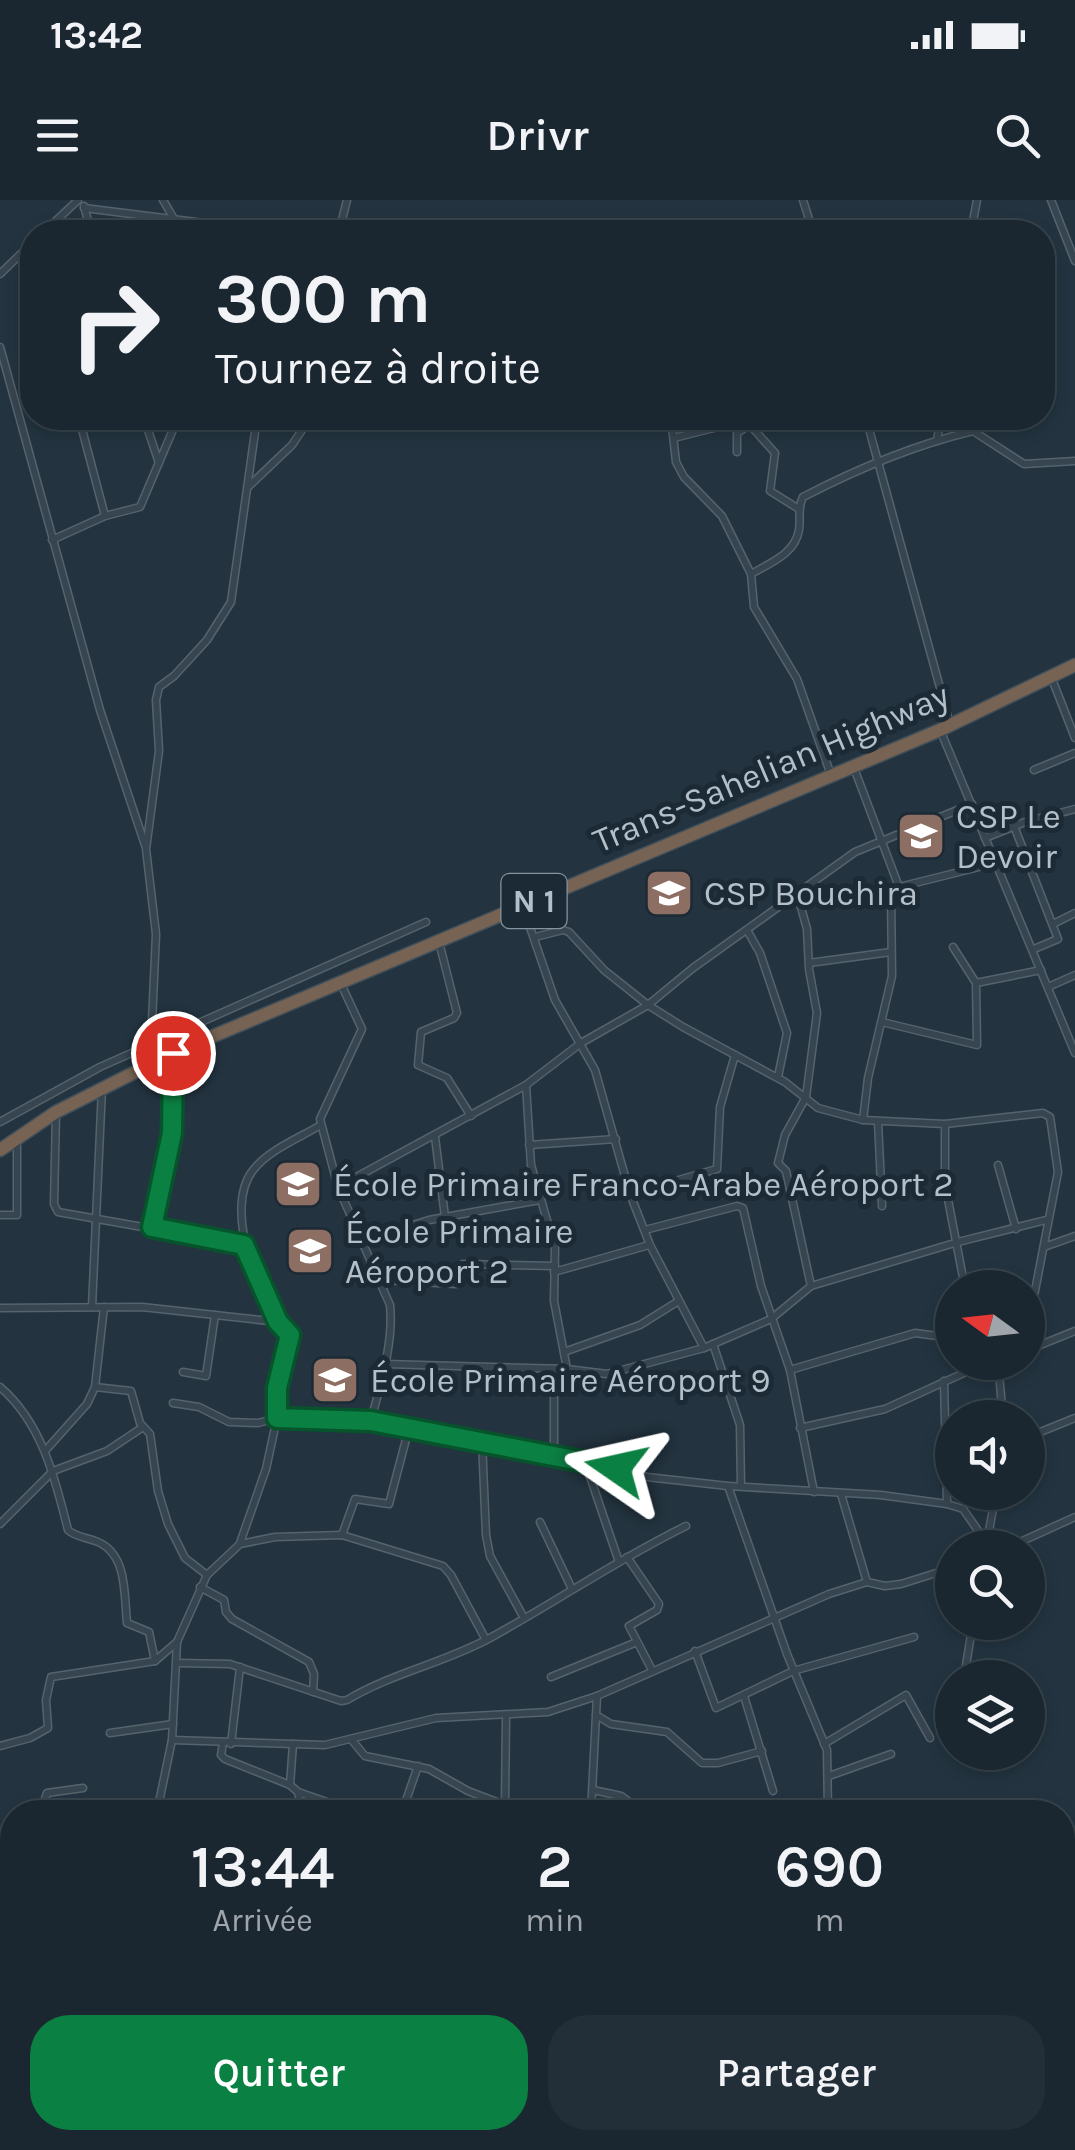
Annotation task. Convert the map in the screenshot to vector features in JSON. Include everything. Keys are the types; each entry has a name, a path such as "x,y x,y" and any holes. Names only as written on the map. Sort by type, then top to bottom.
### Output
{"highway":[{"name":"Trans-Sahelian Highway","path":"0,1150 56,1112 173,1053 945,728 1075,666"}],"street":[{"path":"163,200 174,219"},
{"path":"1051,200 1075,262"},
{"path":"58,220 79,202 181,220"},
{"path":"0,274 20,255"},
{"path":"0,347 20,421"},
{"path":"22,430 100,710 146,849 156,934 151,1044"},
{"path":"83,430 105,516"},
{"path":"148,430 158,463"},
{"path":"52,540 105,516 140,507 173,430"},
{"path":"146,849 159,751 156,713 160,687 206,640 231,602 255,430"},
{"path":"244,497 249,485 302,430"},
{"path":"672,430 676,462 722,516 751,574 754,608 796,679 831,776"},
{"path":"674,438 706,430"},
{"path":"737,452 737,433 742,430"},
{"path":"755,430 775,452 770,492 799,509"},
{"path":"869,430 945,728 985,838 1075,1053"},
{"path":"938,440 939,430"},
{"path":"751,574 790,550 799,530 803,497 878,462 938,440 973,432 1024,464 1075,461"},
{"path":"1052,678 1075,738"},
{"path":"1034,770 1075,753"},
{"path":"853,766 899,886"},
{"path":"338,1186 526,1086 580,1043 648,1005 855,852 972,804"},
{"path":"985,838 1075,809"},
{"path":"1014,826 1057,941 1034,949"},
{"path":"864,1120 868,1078 892,976 892,891 899,886 996,863"},
{"path":"798,893 807,929 808,964 817,1013 806,1097 785,1135 778,1162 786,1171 812,1286"},
{"path":"523,906 555,1000 596,1070 630,1194 650,1245 704,1348"},
{"path":"1053,924 1075,914"},
{"path":"0,1122 151,1044 426,922"},
{"path":"535,937 566,930 604,970 648,1005 778,1077 825,1112 864,1120 944,1124 1049,1114 1058,1165 1039,1270"},
{"path":"747,930 760,953 787,1033 778,1077"},
{"path":"439,941 457,1016 421,1032 418,1065 447,1078 471,1116"},
{"path":"882,1022 977,1044 976,983 953,948"},
{"path":"808,964 892,952"},
{"path":"976,983 1041,970"},
{"path":"1048,987 1075,976"},
{"path":"340,982 362,1029 321,1112 319,1126 338,1186 381,1280 392,1320 371,1421"},
{"path":"152,1227 172,1133 173,1053"},
{"path":"630,1194 717,1170 720,1106 735,1055"},
{"path":"526,1086 530,1145 540,1200 552,1234 554,1300 567,1369"},
{"path":"92,1307 102,1088"},
{"path":"56,1112 54,1210 244,1245"},
{"path":"878,1121 882,1206"},
{"path":"944,1124 945,1184 962,1270"},
{"path":"158,1800 172,1740 177,1642 206,1575 240,1544 266,1469 277,1418 277,1388 290,1335 278,1322 244,1245 243,1200 252,1171 319,1126"},
{"path":"435,1137 445,1217"},
{"path":"0,1214 17,1215 18,1138"},
{"path":"530,1145 616,1138"},
{"path":"998,1165 1016,1229"},
{"path":"361,1241 445,1217 540,1200"},
{"path":"645,1230 741,1206 771,1319 790,1370 814,1492"},
{"path":"385,1364 567,1369 607,1374 704,1348 771,1319 812,1286 1046,1220"},
{"path":"1044,1247 1075,1236"},
{"path":"381,1280 456,1284 463,1264 555,1269 650,1245"},
{"path":"564,1352 627,1330 677,1302"},
{"path":"46,1452 88,1404 95,1387 104,1307"},
{"path":"0,1308 142,1307 278,1322"},
{"path":"183,1372 206,1376 215,1314"},
{"path":"1045,1343 1075,1331"},
{"path":"790,1370 914,1332 935,1335"},
{"path":"712,1344 740,1425 742,1486"},
{"path":"554,1369 554,1456"},
{"path":"800,1428 885,1409 944,1381 944,1400"},
{"path":"0,1387 19,1406 46,1452 68,1530 98,1542 116,1559 122,1573 126,1624 149,1632 155,1661"},
{"path":"95,1387 129,1389 150,1434 158,1492 168,1524 186,1558 206,1575"},
{"path":"173,1403 199,1408 229,1422 258,1423 277,1418 371,1421 646,1477 935,1502"},
{"path":"1045,1430 1075,1418"},
{"path":"0,1524 53,1471 107,1451 143,1426"},
{"path":"342,1535 355,1499 389,1504 410,1428"},
{"path":"482,1442 490,1556 524,1618"},
{"path":"585,1462 618,1562"},
{"path":"728,1486 793,1671 824,1744 828,1800"},
{"path":"841,1494 867,1582"},
{"path":"1045,1531 1075,1517"},
{"path":"540,1522 572,1589"},
{"path":"177,1663 218,1661 348,1700 391,1677 486,1640 686,1526"},
{"path":"240,1544 275,1537 342,1535 443,1566 486,1640"},
{"path":"626,1557 659,1604 657,1610 630,1624 652,1670"},
{"path":"172,1740 325,1745 436,1718 548,1712 597,1696 828,1594 867,1582 895,1586 935,1573"},
{"path":"200,1588 224,1600 232,1619 309,1662 314,1674 313,1692"},
{"path":"695,1651 715,1708 793,1671 914,1636"},
{"path":"0,1746 30,1738 48,1728 46,1700 51,1677 155,1661 177,1642"},
{"path":"552,1676 637,1642"},
{"path":"240,1667 227,1743 221,1755 224,1760 321,1800"},
{"path":"593,1800 597,1696"},
{"path":"744,1696 773,1791"},
{"path":"824,1744 906,1696 930,1738"},
{"path":"596,1715 611,1724 667,1732 702,1763 718,1763 762,1751"},
{"path":"504,1800 506,1716"},
{"path":"110,1732 173,1724"},
{"path":"351,1739 365,1756 434,1771 490,1800"},
{"path":"290,1785 294,1744"},
{"path":"829,1776 890,1754"},
{"path":"406,1800 418,1766"},
{"path":"44,1800 48,1793 84,1788"},
{"path":"593,1790 626,1800"},
{"path":"298,1792 300,1800"}],"place":[{"name":"CSP Le Devoir","path":"921,836"},
{"name":"CSP Bouchira","path":"669,893"},
{"name":"École Primaire Franco-Arabe Aéroport 2","path":"298,1184"},
{"name":"École Primaire Aéroport 2","path":"310,1251"},
{"name":"École Primaire Aéroport 9","path":"335,1380"}],"route":[{"path":"173,1053 172,1133 152,1227 244,1245 278,1322 290,1335 277,1388 277,1418 371,1421 616,1468"}]}
